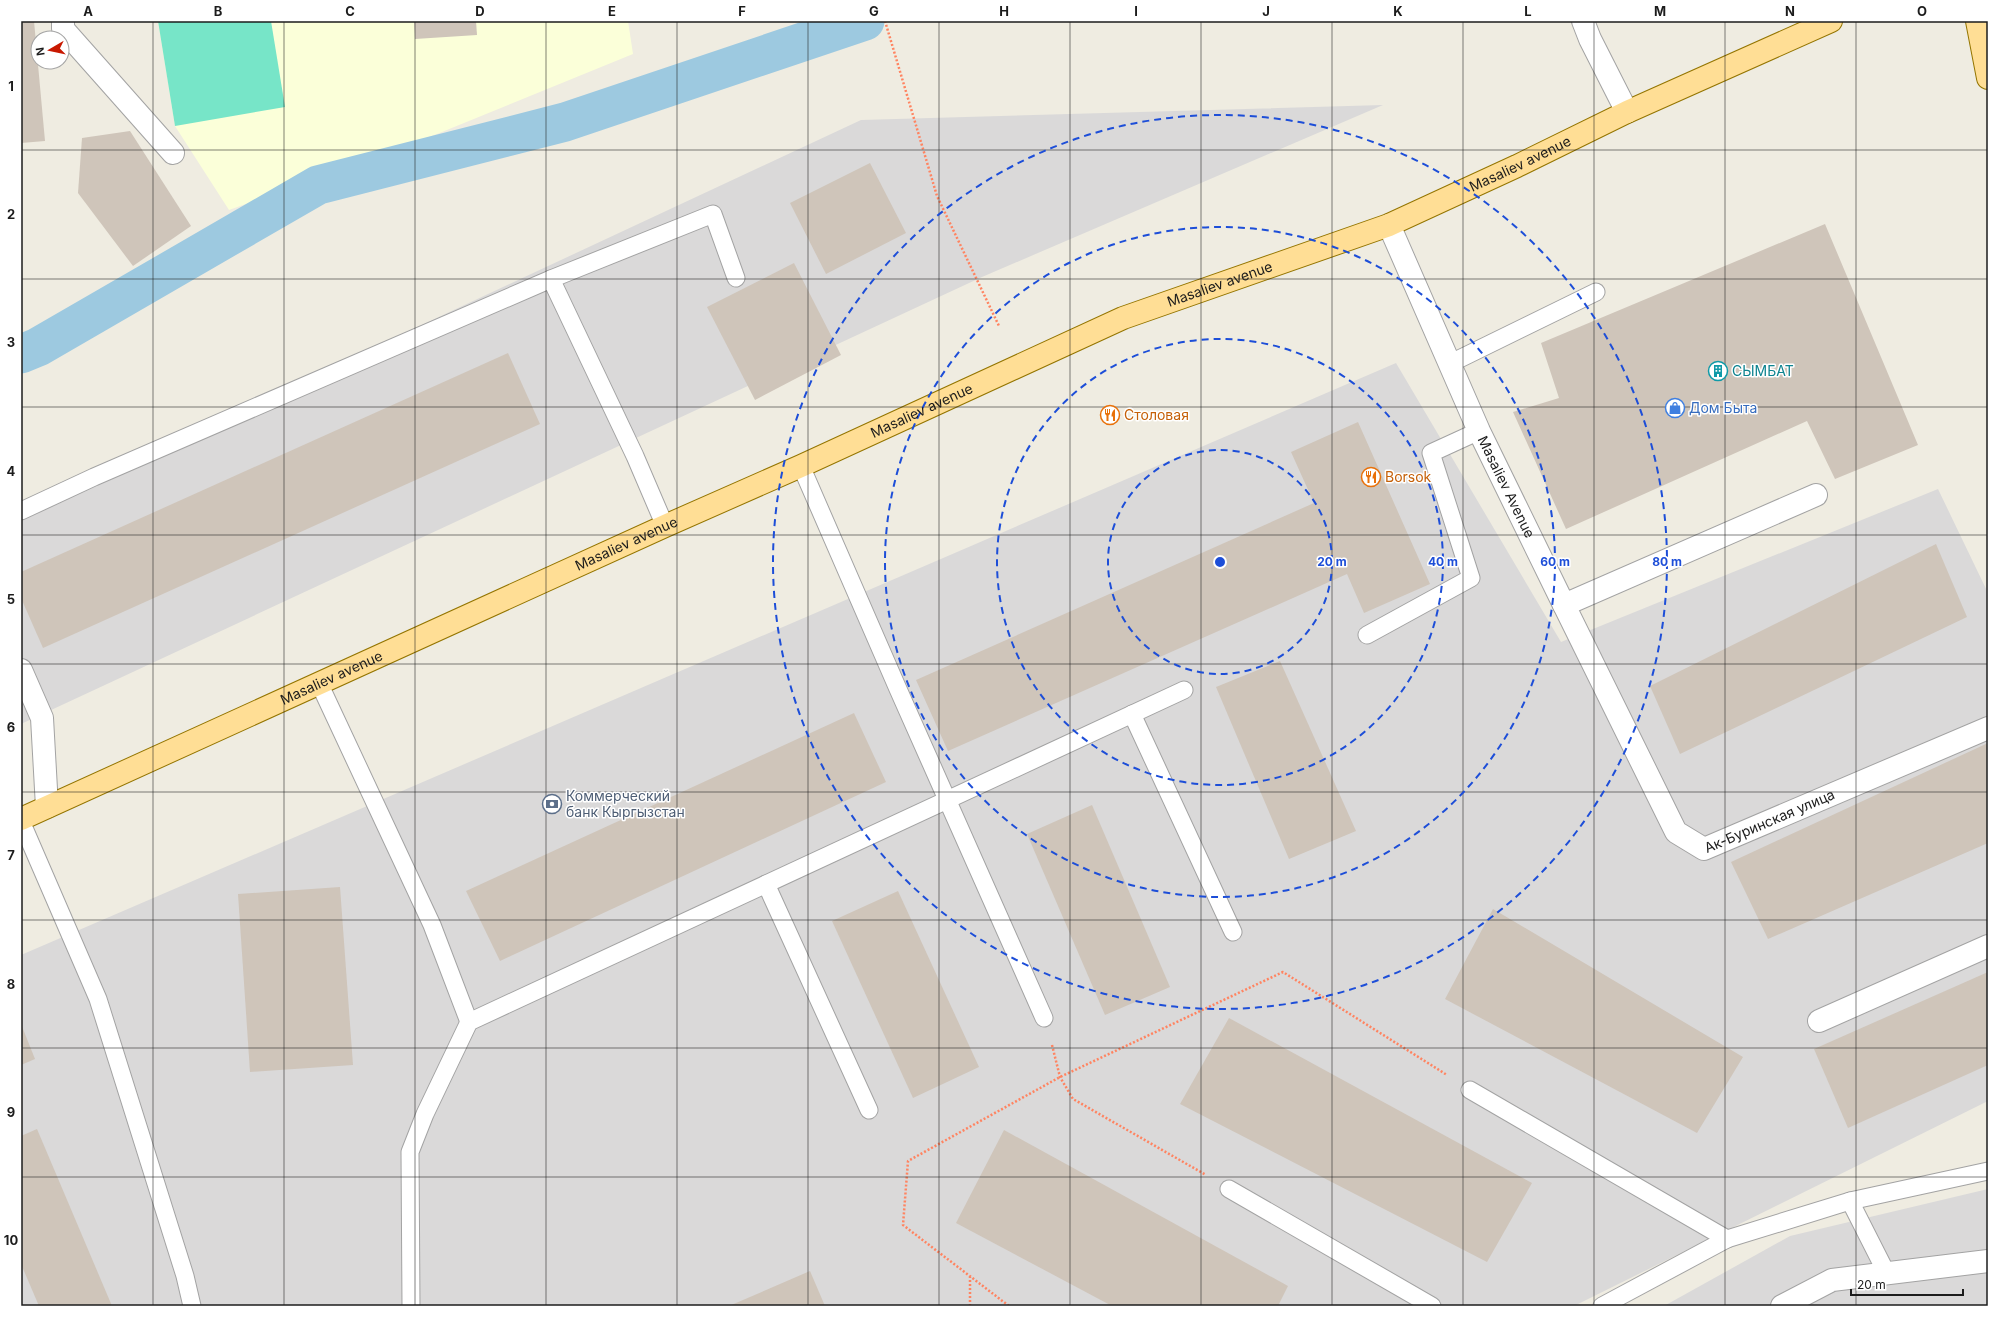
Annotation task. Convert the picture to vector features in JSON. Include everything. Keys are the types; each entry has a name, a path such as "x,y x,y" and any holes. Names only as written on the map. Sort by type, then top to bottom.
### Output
{"main road":[{"name":"Masaliev avenue","path":"21,820 1123,318 1389,224 1517,166 1627,112 1830,21"},
{"path":"1976,21 1988,78"}],"street":[{"path":"63,21 63,29 173,153"},
{"path":"1584,21 1590,39 1627,112"},
{"name":"Masaliev Avenue","path":"1389,224 1479,431 1564,605"},
{"path":"1564,605 1816,495"},
{"name":"Ак-Буринская улица","path":"1564,605 1676,832 1704,849 1988,728"},
{"path":"21,670 42,718 47,807"},
{"path":"1819,1021 1988,946"},
{"path":"1782,1306 1832,1280 1988,1261"}],"lane":[{"path":"21,511 94,476 551,279 713,214 736,278"},
{"path":"551,279 636,456 665,526"},
{"path":"1449,364 1596,292"},
{"path":"1367,635 1471,578 1431,454 1479,431"},
{"path":"801,466 1044,1018"},
{"path":"319,683 432,925 469,1022"},
{"path":"411,1306 410,1152 425,1114 469,1022 1184,690"},
{"path":"1132,714 1233,932"},
{"path":"21,820 98,999 185,1276 192,1306"},
{"path":"766,884 870,1110"},
{"path":"1470,1090 1727,1239"},
{"path":"1602,1306 1727,1239 1850,1201 1988,1171"},
{"path":"1228,1189 1432,1306"},
{"path":"1850,1201 1887,1274"}],"path":[{"path":"885,21 938,196 999,326"},
{"path":"1009,1306 903,1225 908,1161 1060,1077 1283,972 1470,1090"},
{"path":"1044,1018 1060,1077 1073,1099 1228,1189"},
{"path":"970,1276 970,1306"}],"shaded area":[{"path":"158,21 628,21 633,54 437,134 229,210 175,126"},
{"path":"1383,105 982,277 21,724 21,512 861,120"},
{"path":"1396,363 1561,642 1938,489 1988,593 1988,1101 1574,1306 21,1306 21,955"},
{"path":"1988,1189 1988,1306 1664,1306 1790,1236"}],"green space":[{"path":"158,21 271,21 285,107 175,126"}],"building":[{"path":"21,21 34,21 35,30 30,30 30,70 38,70 45,141 21,143"},
{"path":"414,21 476,21 477,35 415,39"},
{"path":"130,131 191,226 133,266 78,193 82,138"},
{"path":"870,163 906,233 826,274 790,203"},
{"name":"СЫМБАТ","path":"1825,224 1918,445 1835,479 1807,421 1566,529 1513,412 1559,398 1541,343"},
{"path":"794,263 841,355 755,400 707,307"},
{"path":"508,353 540,424 43,648 21,598 21,572"},
{"path":"1358,422 1430,584 1364,613 1347,574 948,751 916,680 1314,503 1291,452"},
{"path":"1936,544 1967,617 1680,754 1650,686"},
{"path":"1280,661 1356,831 1289,859 1216,687"},
{"path":"854,713 886,782 500,961 466,891"},
{"path":"1988,743 1988,843 1768,939 1731,862"},
{"path":"1092,805 1170,987 1105,1015 1027,834"},
{"path":"340,887 353,1065 250,1072 238,894"},
{"path":"898,891 979,1067 913,1098 832,921"},
{"path":"1493,909 1743,1057 1697,1133 1445,999"},
{"path":"1988,972 1988,1065 1848,1128 1814,1049"},
{"path":"1229,1018 1532,1183 1487,1262 1180,1104"},
{"path":"21,1024 35,1059 21,1065"},
{"path":"37,1129 112,1306 39,1306 21,1264 21,1136"},
{"path":"1004,1130 1288,1286 1278,1306 1112,1306 956,1223"},
{"path":"810,1271 825,1306 729,1306"}],"waterway":[{"path":"21,354 38,347 318,185 565,122 865,21"}],"place":[{"name":"СЫМБАТ","path":"1718,371"},
{"name":"Дом Быта","path":"1675,408"},
{"name":"Столовая","path":"1110,415"},
{"name":"Borsok","path":"1371,477"},
{"name":"Коммерческий банк Кыргызстан","path":"552,804"}]}
